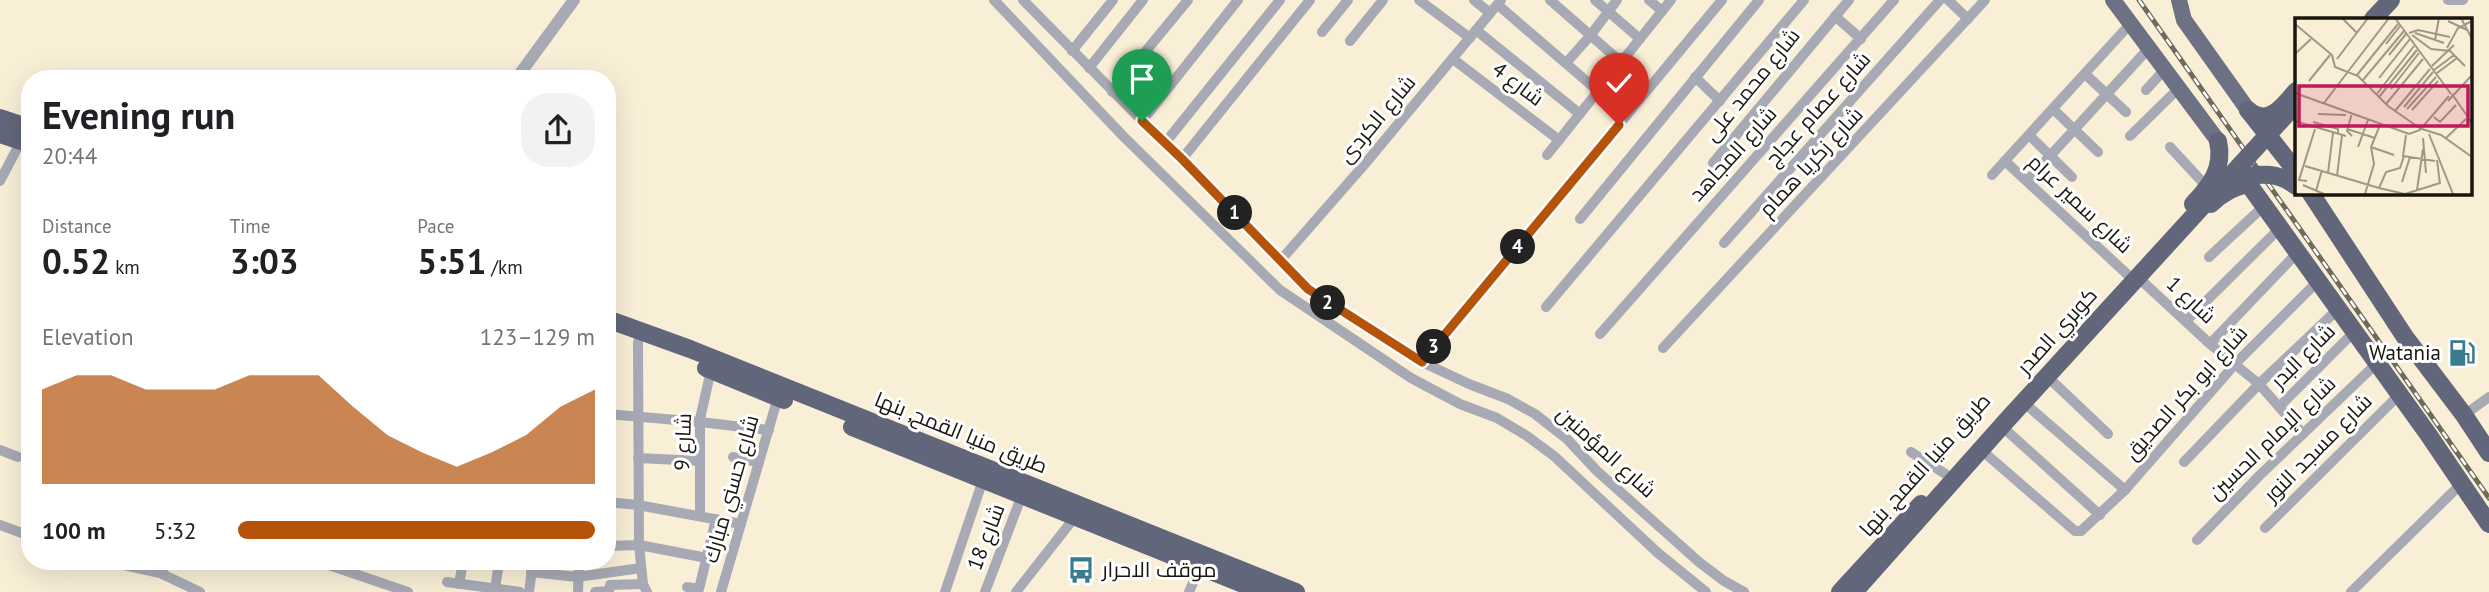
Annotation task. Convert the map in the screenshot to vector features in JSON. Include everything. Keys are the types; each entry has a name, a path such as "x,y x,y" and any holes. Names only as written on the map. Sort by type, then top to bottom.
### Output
{"highway":[{"path":"2365,18 2381,0"},
{"path":"2374,18 2391,0"},
{"path":"2380,18 2396,0"},
{"name":"كوبري الصدر","path":"1875,555 1891,543 2295,96"},
{"path":"2280,149 2279,135 2295,98"},
{"name":"كوبري الصدر","path":"1854,592 2007,420 2295,106"},
{"path":"2248,110 2259,117 2285,116"},
{"path":"2248,110 2295,168"},
{"path":"0,118 21,134"},
{"path":"0,134 21,137"},
{"path":"2218,141 2489,524"},
{"name":"طريق منيا القمح, بنها","path":"1863,592 1986,454 2001,426 2029,407 2052,381 2214,184 2219,165 2218,141"},
{"path":"2214,184 2265,174 2277,175 2295,185"},
{"name":"طريق منيا القمح, بنها","path":"1840,592 1947,475 2001,426 2135,278 2219,196 2233,188 2249,184"},
{"path":"2303,194 2455,417 2468,422"},
{"path":"2311,194 2405,337 2489,453"},
{"name":"طريق منيا القمح, بنها","path":"616,322 690,349 1296,592"},
{"name":"طريق منيا القمح, بنها","path":"616,334 1263,592"}],"main road":[{"path":"2113,0 2218,141"},
{"path":"2125,0 2135,29"},
{"path":"2170,0 2248,110"},
{"path":"2179,0 2184,20"}],"street":[{"path":"523,70 574,0"},
{"name":"شارع المؤمنين","path":"994,0 1123,136 1280,290 1411,377 1460,404 1497,418 1527,436 1554,456 1658,553 1706,592"},
{"name":"شارع المؤمنين","path":"1023,0 1308,289 1422,362 1508,399 1535,414 1567,439 1597,471 1699,562 1744,592"},
{"path":"1072,51 1113,0"},
{"path":"1089,68 1143,0"},
{"path":"1112,92 1188,0"},
{"path":"1142,121 1238,0"},
{"path":"1165,142 1280,0"},
{"path":"1182,159 1310,0"},
{"path":"1322,32 1348,0"},
{"path":"1350,41 1384,0"},
{"path":"1474,0 1496,6 1598,91"},
{"path":"1550,0 1622,62"},
{"path":"1595,0 1640,39"},
{"path":"1566,63 1617,0"},
{"path":"1649,0 1662,11"},
{"path":"1547,155 1671,0"},
{"path":"1422,362 1722,0"},
{"path":"1580,219 1759,0"},
{"path":"1546,307 1804,0"},
{"name":"شارع محمد على","path":"1713,163 1849,0"},
{"name":"شارع المجاهد","path":"1600,334 1894,0"},
{"name":"شارع عصام عجاج","path":"1724,243 1940,0"},
{"path":"1948,0 1968,19"},
{"name":"شارع زكريا همام","path":"1663,348 1985,0"},
{"path":"2448,0 2463,0"},
{"path":"1424,1 1580,114"},
{"name":"شارع الكردى","path":"1280,261 1496,6"},
{"path":"1835,16 1861,39"},
{"path":"1992,175 2085,74 2135,29"},
{"path":"2027,181 2149,48"},
{"name":"شارع 4","path":"1452,59 1559,140"},
{"path":"2146,90 2165,69"},
{"path":"2085,74 2126,112"},
{"path":"1695,77 1720,101"},
{"path":"2130,136 2179,88"},
{"path":"2053,109 2098,152"},
{"path":"2029,135 2072,177"},
{"path":"2170,147 2214,184"},
{"path":"0,181 21,148"},
{"name":"شارع سمير عرام","path":"2005,161 2135,278"},
{"path":"2209,257 2264,206"},
{"path":"2186,321 2280,228"},
{"path":"2210,344 2297,253"},
{"name":"شارع 1","path":"2135,278 2259,384 2303,434"},
{"name":"شارع ابو بكر الصديق","path":"1986,454 2075,531 2083,530 2125,490 2236,363 2318,282"},
{"path":"2184,463 2259,384 2337,310"},
{"name":"شارع البدر","path":"2280,407 2353,333"},
{"path":"595,592 608,591 610,585 640,588 638,342"},
{"name":"شارع الإمام الحسين","path":"2197,540 2376,364"},
{"name":"شارع 9","path":"700,516 700,422 711,370"},
{"path":"2052,381 2108,434"},
{"name":"شارع مسجد النور","path":"2265,528 2399,395"},
{"name":"شارع حسني مبارك","path":"721,592 779,397"},
{"path":"2468,422 2489,397"},
{"path":"2029,407 2125,490"},
{"path":"616,415 769,430"},
{"path":"2001,426 2100,515"},
{"path":"0,450 18,457"},
{"path":"1911,452 1947,475"},
{"path":"733,457 759,462"},
{"path":"638,458 701,461"},
{"path":"945,592 983,480"},
{"path":"2351,592 2461,484"},
{"name":"شارع 18","path":"985,592 1022,495"},
{"path":"616,503 741,524"},
{"path":"1016,592 1075,517"},
{"path":"687,587 699,589 716,519"},
{"path":"0,525 21,533"},
{"path":"616,545 639,545 707,558"},
{"path":"1189,592 1200,567"},
{"path":"546,570 577,577 641,568"},
{"path":"146,570 160,573 200,592"},
{"path":"343,570 408,592"},
{"path":"459,584 462,570"},
{"path":"488,589 496,570"},
{"path":"528,592 532,570"},
{"path":"578,570 578,592"},
{"path":"447,582 520,592"}],"railway":[{"path":"2139,0 2489,498"}],"place":[{"name":"Watania","path":"2462,353"},
{"name":"موقف الاحرار","path":"1081,570"}],"route":[{"path":"1142,121 1308,289 1422,362 1619,125"}]}
